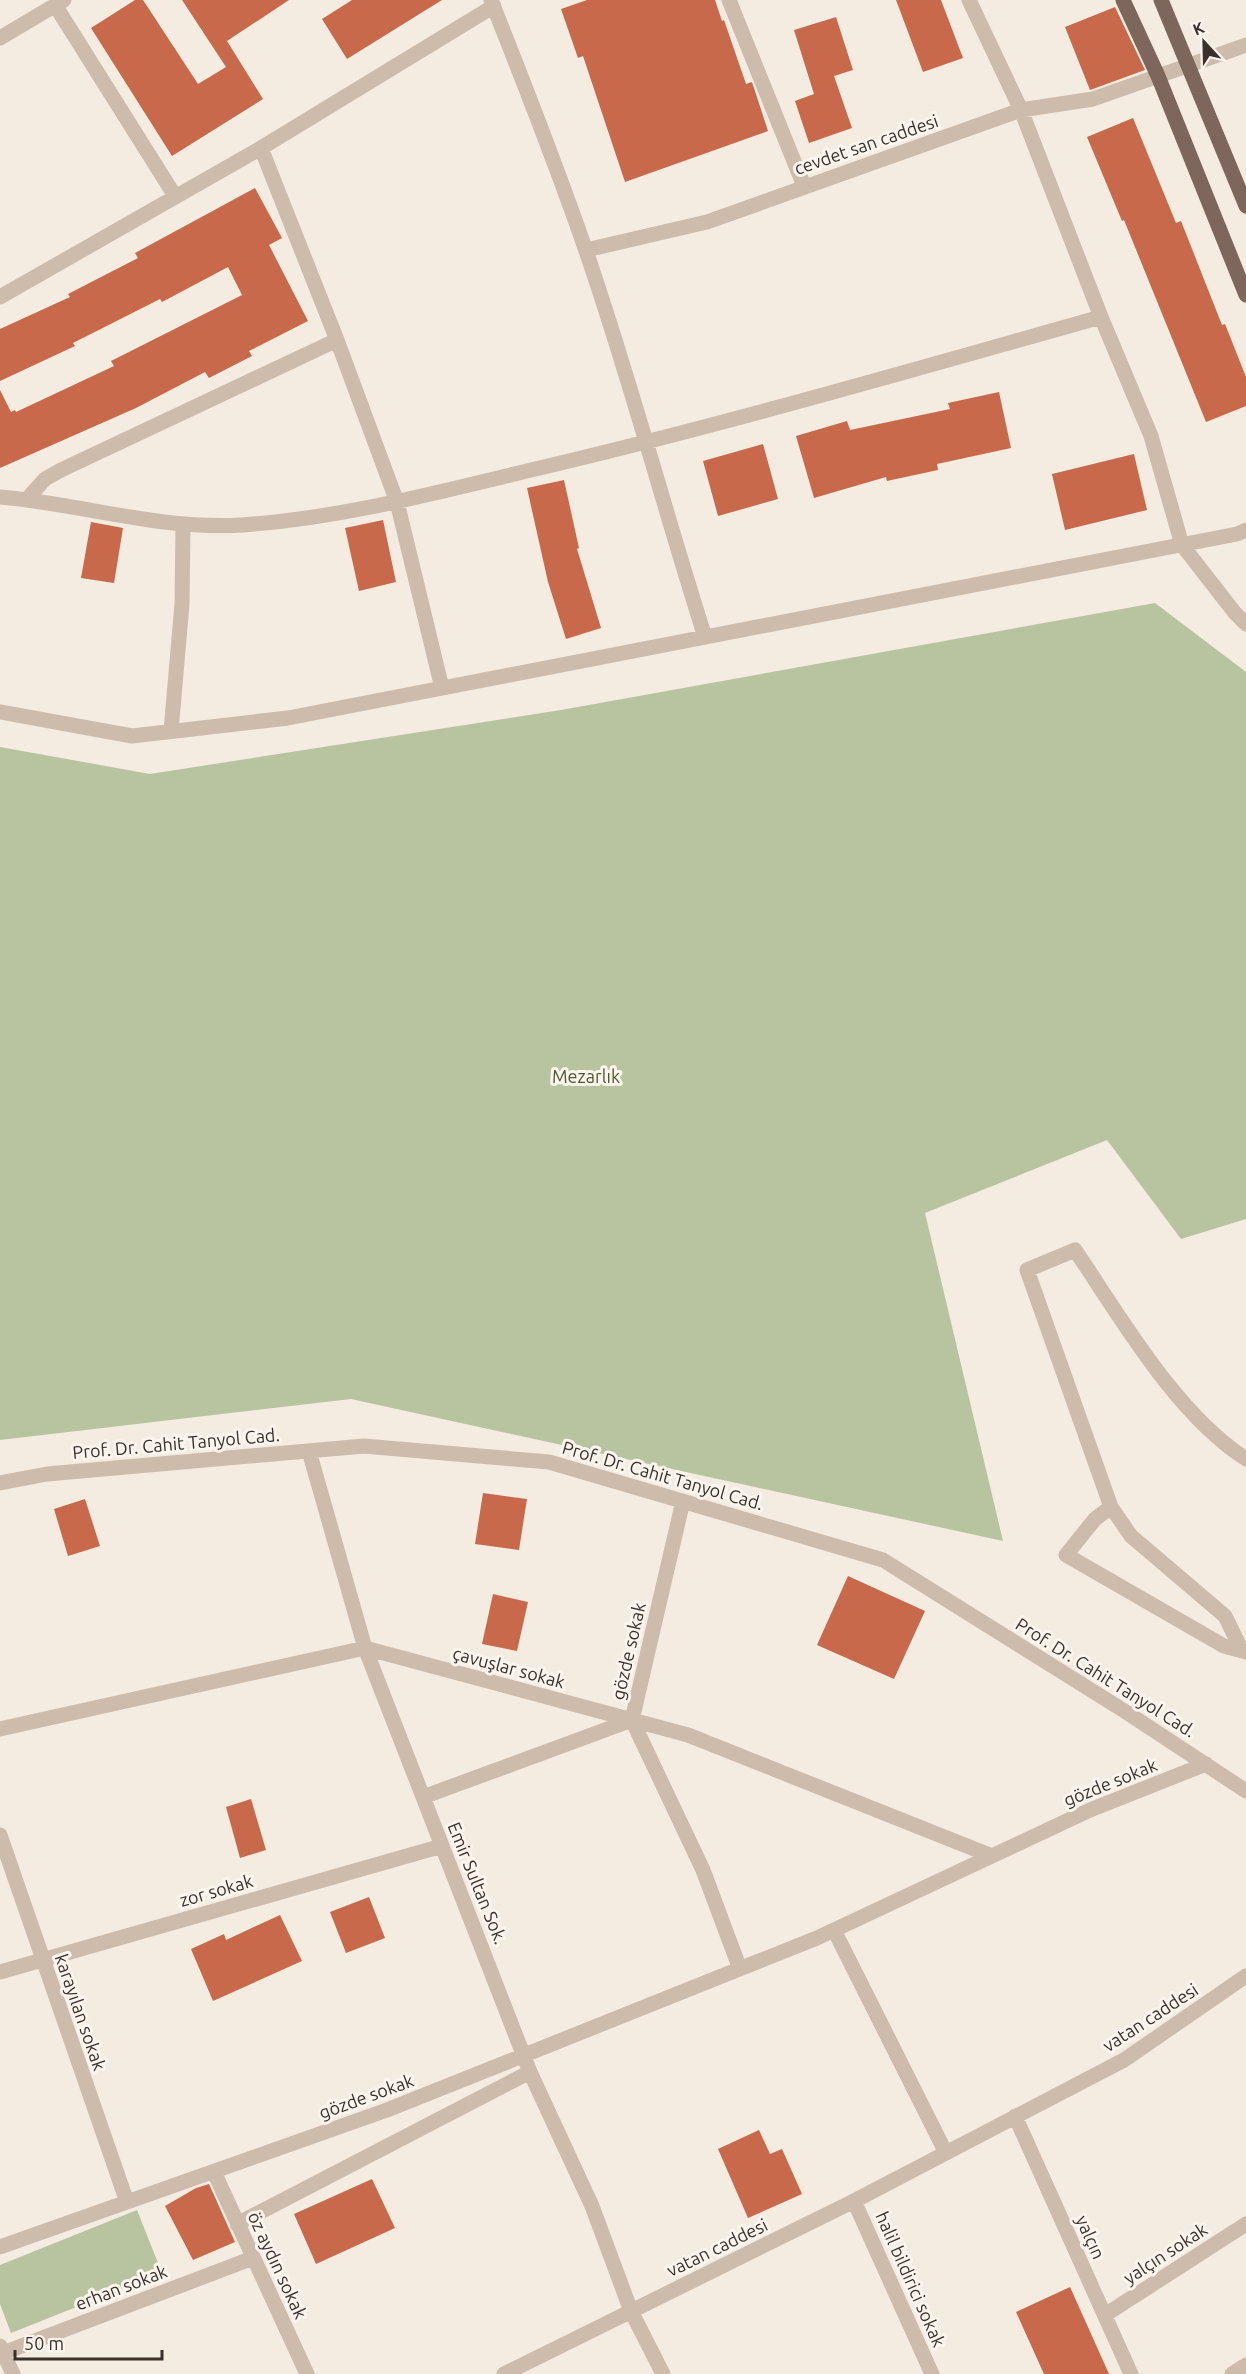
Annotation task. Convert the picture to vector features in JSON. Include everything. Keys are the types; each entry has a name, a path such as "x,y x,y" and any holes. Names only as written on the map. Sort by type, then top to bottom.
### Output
{"main road":[{"path":"1123,0 1158,76 1246,295"},
{"path":"1161,0 1246,206"}],"street":[{"path":"729,0 804,186"},
{"path":"969,0 1021,110 1101,317 1151,436 1182,545 1246,624"},
{"path":"0,38 60,3 175,196"},
{"path":"0,297 261,148 492,3 586,250 648,443 672,533 705,638"},
{"name":"cevdet san caddesi","path":"586,250 707,222 1021,110 1093,99 1246,45"},
{"path":"261,148 337,340 397,502 442,688"},
{"path":"0,497 27,499 183,526 240,525 304,519 397,502 648,443 1101,317"},
{"path":"27,499 45,479 61,470 337,340"},
{"path":"171,731 182,604 183,526"},
{"path":"0,712 132,736 288,718 1182,545 1237,534 1246,530"},
{"path":"1244,1651 1225,1616 1131,1536 1112,1507 1027,1270 1075,1250 1160,1374 1209,1429 1246,1459"},
{"name":"Prof. Dr. Cahit Tanyol Cad.","path":"0,1483 47,1474 364,1446 549,1462 883,1560 1126,1712 1246,1791"},
{"name":"Emir Sultan Sok.","path":"309,1451 365,1648 530,2072 592,2206 634,2315 663,2374"},
{"name":"gözde sokak","path":"682,1501 633,1720 703,1870 740,1969"},
{"path":"1112,1507 1095,1519 1066,1555 1224,1646 1244,1651"},
{"name":"çavuşlar sokak","path":"0,1729 365,1648 688,1735 992,1856"},
{"path":"423,1797 633,1720"},
{"name":"gözde sokak","path":"0,2247 387,2110 740,1969 834,1930 1090,1810 1206,1764"},
{"name":"karayılan sokak","path":"0,1835 128,2202"},
{"name":"zor sokak","path":"0,1971 442,1846"},
{"path":"834,1930 946,2153"},
{"name":"vatan caddesi","path":"504,2374 634,2315 1124,2060 1246,1976"},
{"path":"237,2224 530,2072"},
{"name":"yalçın","path":"1016,2116 1131,2374"},
{"name":"öz aydın sokak","path":"214,2172 307,2374"},
{"name":"halil bildirici sokak","path":"854,2201 932,2374"},
{"name":"yalçın sokak","path":"1105,2315 1246,2224"},
{"name":"erhan sokak","path":"2,2350 253,2258"},
{"path":"2,2350 13,2374"},
{"path":"1232,2374 1246,2365"}],"green space":[{"name":"Mezarlık","path":"1155,603 1246,672 1246,1219 1181,1239 1107,1140 925,1213 1003,1541 351,1399 0,1440 0,747 150,774 561,710"},
{"path":"137,2210 162,2273 11,2333 0,2304 0,2265"}],"building":[{"path":"135,0 143,0 198,84 226,67 182,0 289,0 227,41 263,99 172,156 91,28"},
{"path":"352,0 442,0 347,59 322,19"},
{"path":"587,0 715,0 746,84 752,82 768,131 625,182 583,56 578,58 561,9"},
{"path":"896,0 941,0 963,58 923,72"},
{"path":"1115,7 1145,70 1090,90 1065,27"},
{"path":"836,17 853,70 834,76 852,128 809,143 795,101 814,94 794,30"},
{"path":"1133,118 1176,223 1181,221 1222,325 1225,324 1246,377 1246,406 1206,422 1124,220 1122,221 1087,137"},
{"path":"255,188 282,238 269,245 308,321 249,351 252,356 209,378 205,372 136,408 0,468 0,390 11,412 15,410 16,412 114,366 111,361 242,295 228,267 162,302 160,299 73,343 75,346 0,381 0,329 70,297 68,294 138,258 135,253"},
{"path":"999,392 1011,448 937,464 938,470 887,481 886,477 814,498 796,436 847,421 850,430 950,409 948,403"},
{"path":"763,444 778,499 718,516 703,461"},
{"path":"1134,454 1147,510 1065,530 1052,474"},
{"path":"564,480 579,548 577,549 601,628 566,639 548,582 527,488"},
{"path":"383,520 396,582 359,591 345,528"},
{"path":"91,522 123,528 114,583 81,578"},
{"path":"483,1493 527,1499 519,1550 475,1544"},
{"path":"85,1499 100,1546 68,1556 54,1509"},
{"path":"848,1576 925,1611 894,1679 817,1645"},
{"path":"493,1594 528,1602 517,1651 482,1644"},
{"path":"251,1799 266,1850 240,1858 226,1807"},
{"path":"369,1897 385,1938 346,1953 330,1912"},
{"path":"280,1915 302,1961 213,2001 191,1949 224,1934 226,1940"},
{"path":"759,2130 770,2154 782,2149 802,2194 748,2218 718,2149"},
{"path":"372,2179 395,2228 316,2264 294,2214"},
{"path":"209,2184 235,2242 193,2260 165,2206 196,2188"},
{"path":"1070,2287 1109,2374 1044,2374 1016,2312"}]}
